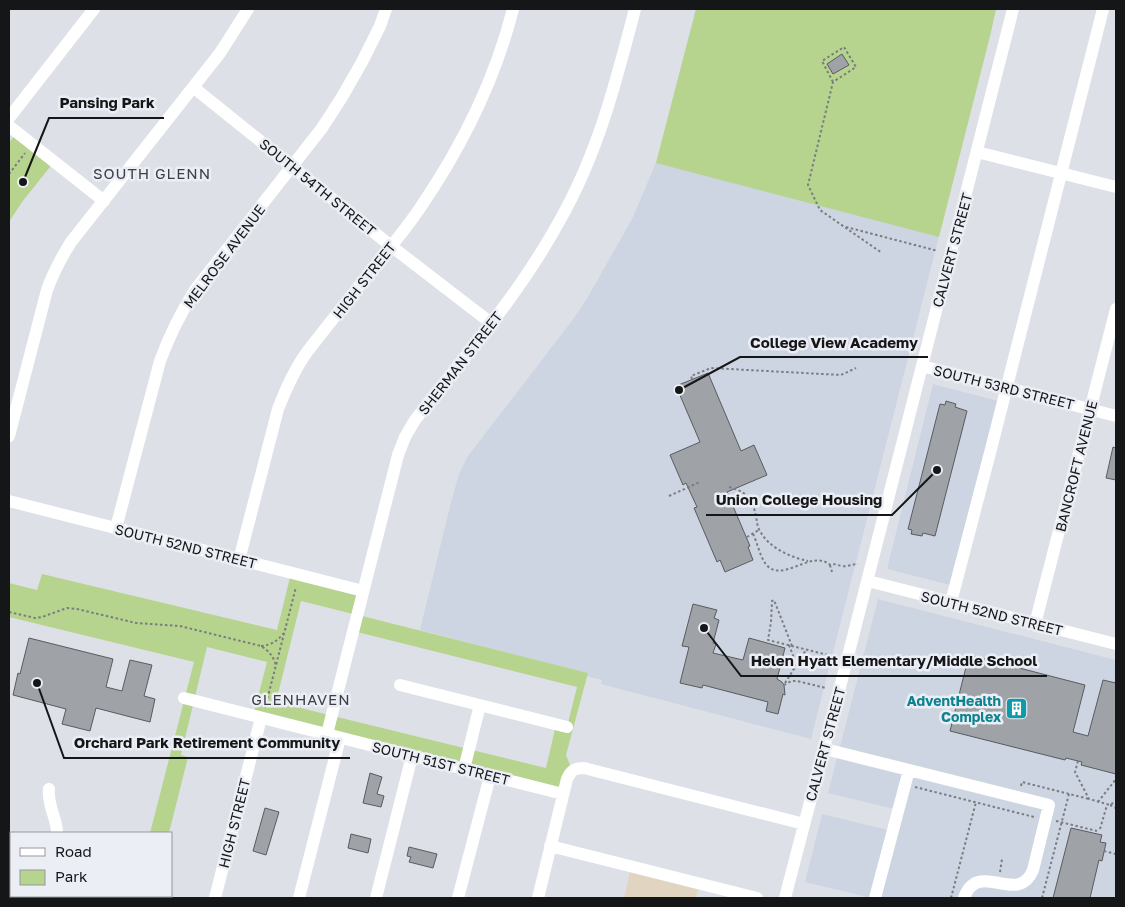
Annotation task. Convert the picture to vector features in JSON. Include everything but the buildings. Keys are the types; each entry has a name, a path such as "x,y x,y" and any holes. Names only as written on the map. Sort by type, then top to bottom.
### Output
{"street":[{"path":"9,118 94,9"},
{"path":"9,436 47,290 62,256 220,53 248,9"},
{"name":"MELROSE AVENUE","path":"116,528 160,360 180,314 195,290 322,128 362,62 380,26 386,9"},
{"name":"HIGH STREET","path":"239,560 278,409 286,386 307,352 419,210 458,148 488,84 500,52 512,9"},
{"name":"SHERMAN STREET","path":"327,734 398,455 405,437 415,420 520,285 561,219 595,145 608,108 635,9"},
{"name":"CALVERT STREET","path":"786,898 1013,9"},
{"path":"951,602 1103,9"},
{"name":"SOUTH 54TH STREET","path":"193,87 392,246 491,322"},
{"path":"9,126 104,201"},
{"path":"977,152 1116,187"},
{"name":"BANCROFT AVENUE","path":"1035,624 1116,309"},
{"name":"SOUTH 53RD STREET","path":"922,366 1116,416"},
{"name":"SOUTH 52ND STREET","path":"9,501 363,591"},
{"name":"SOUTH 52ND STREET","path":"868,581 1116,644"},
{"path":"400,685 567,727"},
{"name":"SOUTH 51ST STREET","path":"184,698 263,713 340,738 563,794"},
{"path":"464,769 480,705"},
{"name":"HIGH STREET","path":"215,898 263,713"},
{"path":"299,898 340,738"},
{"path":"825,749 1049,805 1030,878 1023,885 1012,887 982,882 970,887 964,898"},
{"path":"376,898 412,756"},
{"path":"538,898 567,778 572,770 577,768 584,768 804,824"},
{"path":"875,898 909,770"},
{"path":"458,898 490,776"},
{"path":"49,789 48,796 57,832"},
{"path":"550,846 758,898"}],"path":[{"path":"833,82 856,67 844,47 822,61 833,82 808,185 820,210 882,253"},
{"path":"9,174 25,153"},
{"path":"844,226 938,252"},
{"path":"692,379 691,376 711,368 841,375 856,368"},
{"path":"669,496 700,482"},
{"path":"729,486 743,491 750,500 755,512 758,530 774,547 787,555 810,562"},
{"path":"746,537 758,530"},
{"path":"753,534 765,564 771,568 784,571 821,560 830,565 832,572"},
{"path":"830,565 846,567 858,564"},
{"path":"263,713 296,587"},
{"path":"793,671 794,658 791,646 774,600 772,601 768,640 791,646 806,650 848,660"},
{"path":"9,612 35,618 67,608 77,609 136,623 180,626 261,646 270,645 278,640 285,631"},
{"path":"261,646 268,651 276,665"},
{"path":"806,650 784,685 797,680 826,688"},
{"path":"1078,761 1075,772 1089,799"},
{"path":"1098,802 1116,779"},
{"path":"1017,797 1022,782 1109,804 1116,808"},
{"path":"905,785 1097,831"},
{"path":"951,898 980,787"},
{"path":"1042,898 1069,794"},
{"path":"1100,829 1109,804 1116,801"},
{"path":"1104,851 1116,854"}],"shaded area":[{"path":"696,9 996,9 811,739 601,684 602,680 586,676 587,673 420,630 459,474 468,456 588,297 633,217 657,160"},
{"path":"933,384 998,401 950,585 887,569"},
{"path":"878,599 1116,660 1116,898 879,898 894,809 828,793"},
{"path":"822,814 888,830 871,898 805,882"},
{"path":"630,872 698,889 696,898 624,898"},
{"path":"58,897 134,897 134,898"}],"green space":[{"path":"696,9 996,9 939,237 656,163"},
{"path":"17,132 54,162 22,202 9,222 9,143"},
{"path":"291,573 363,591 358,615 588,673 566,755 572,770 563,794 253,716 267,662 207,647 181,755 188,757 169,832 150,832 194,662 9,617 9,583 37,590 42,574 277,630","holes":["301,601 357,615 353,631 577,687 567,727 556,725 546,768 276,702"]}],"place":[{"name":"Pansing Park","path":"23,182"},
{"name":"College View Academy","path":"679,390"},
{"name":"Union College Housing","path":"937,470"},
{"name":"Helen Hyatt Elementary/Middle School","path":"704,628"},
{"name":"Orchard Park Retirement Community","path":"37,683"},
{"name":"AdventHealth Complex","path":"1017,708"}],"district":[{"name":"SOUTH GLENN","path":"152,173"},
{"name":"GLENHAVEN","path":"301,699"}]}
